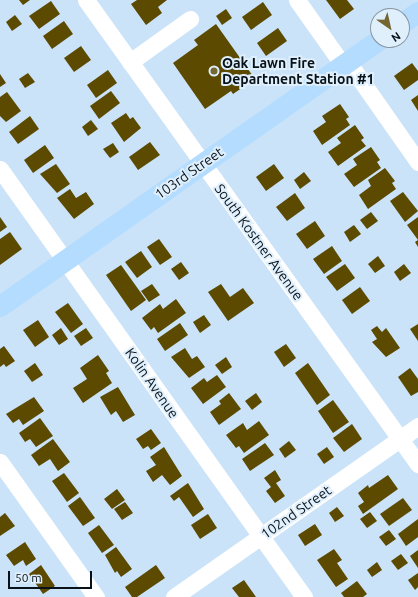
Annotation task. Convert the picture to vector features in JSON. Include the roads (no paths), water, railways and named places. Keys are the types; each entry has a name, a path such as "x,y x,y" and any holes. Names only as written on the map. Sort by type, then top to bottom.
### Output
{"main road":[{"name":"103rd Street","path":"0,306 370,46"}],"street":[{"name":"South Kostner Avenue","path":"86,0 418,464"},
{"path":"297,0 418,162"},
{"path":"130,62 190,19"},
{"name":"Kolin Avenue","path":"0,169 304,597"},
{"name":"102nd Street","path":"174,597 196,591 261,537 418,426"},
{"path":"0,462 96,597"}],"place":[{"name":"Oak Lawn Fire Department Station #1","path":"214,71"}]}
